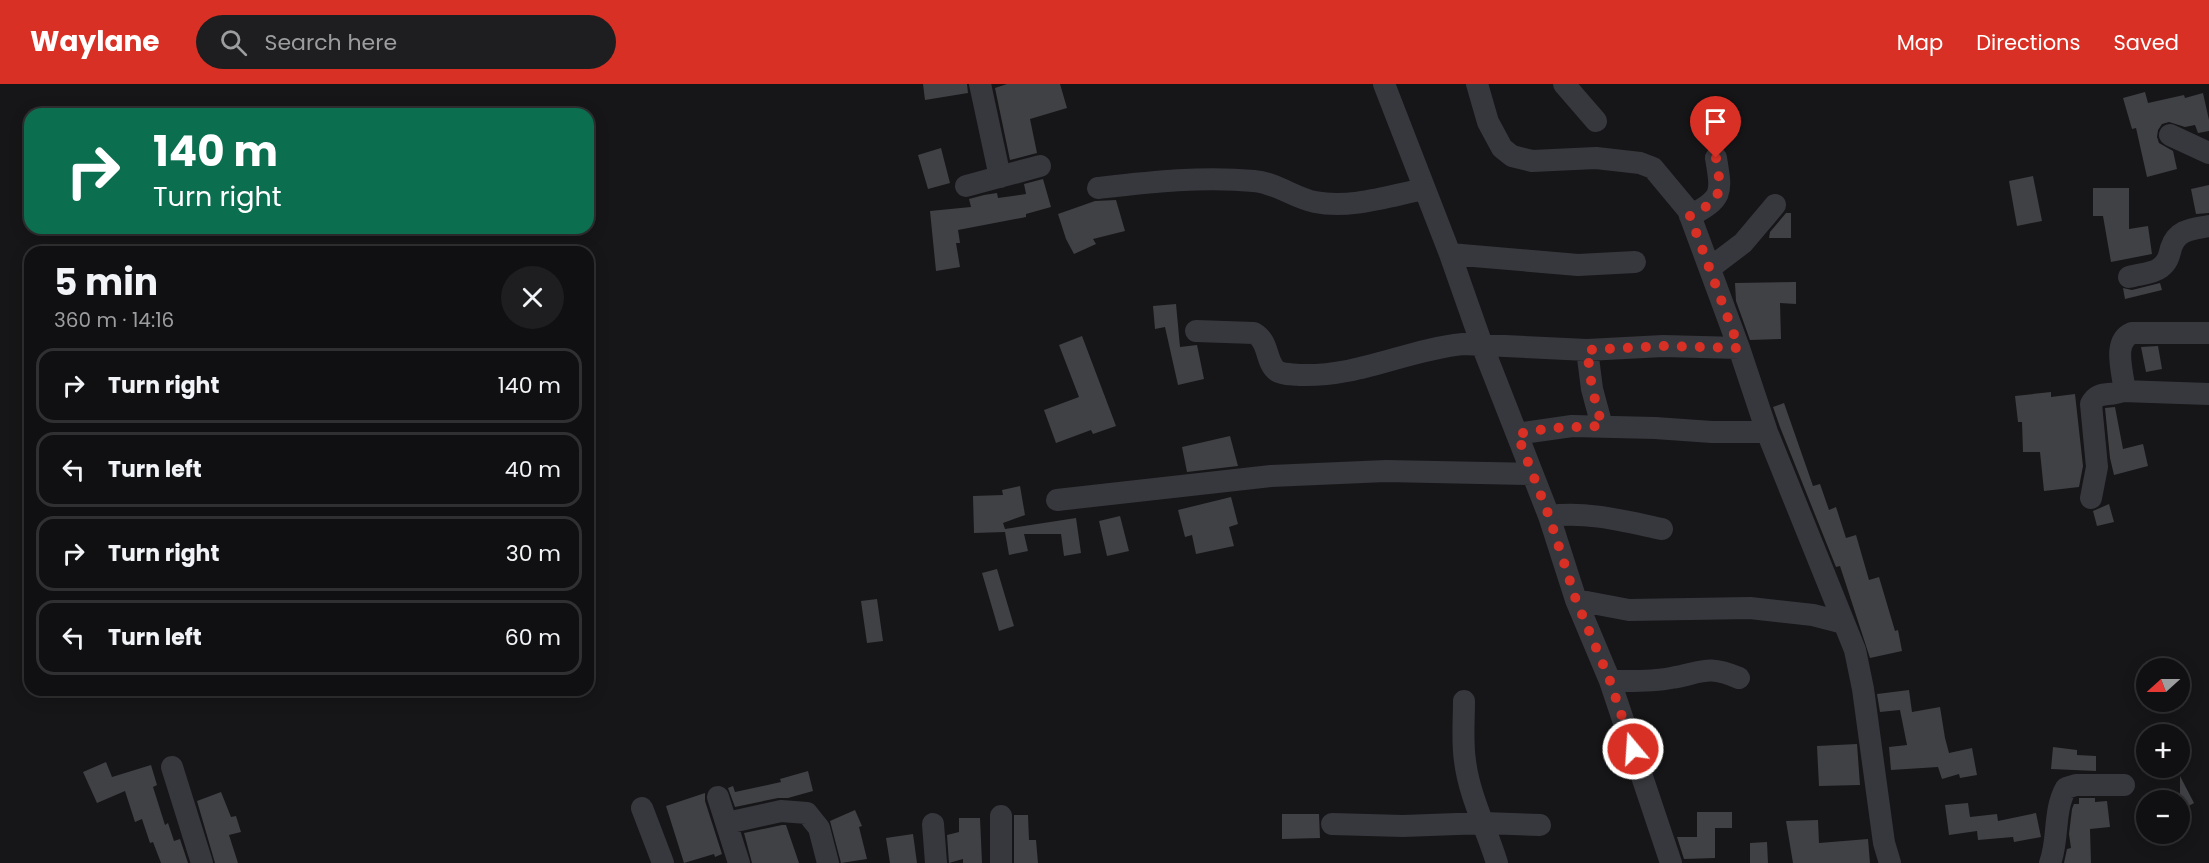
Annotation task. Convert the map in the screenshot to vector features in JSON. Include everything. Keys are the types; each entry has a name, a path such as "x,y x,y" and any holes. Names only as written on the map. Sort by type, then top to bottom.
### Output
{"street":[{"path":"980,84 1000,177"},
{"path":"1384,84 1549,516 1576,600 1610,681 1671,863"},
{"path":"1477,84 1488,122 1502,148 1512,156 1532,161 1596,158 1640,163 1653,168 1679,197 1690,216 1739,348 1767,432 1855,650 1860,671 1884,843 1890,863"},
{"path":"1564,84 1596,121"},
{"path":"2170,135 2209,153"},
{"path":"1690,216 1711,205 1717,198 1720,183 1716,158"},
{"path":"966,186 1040,166"},
{"path":"1098,188 1220,178 1259,181 1282,188 1312,202 1330,204 1354,202 1424,189"},
{"path":"1710,268 1743,243 1775,205"},
{"path":"2129,277 2158,270 2170,256 2172,246 2181,233 2188,229 2209,226"},
{"path":"1450,254 1578,265 1635,262"},
{"path":"1196,331 1254,333 1261,337 1272,365 1284,374 1336,374 1443,346 1482,345 1587,350 1663,346 1739,348"},
{"path":"2122,391 2124,386 2120,345 2126,335 2132,333 2209,333"},
{"path":"1587,350 1592,388 1602,426"},
{"path":"2091,498 2097,467 2091,404 2094,397 2099,394 2122,391 2209,394"},
{"path":"1517,434 1551,428 1602,426 1712,432 1767,432"},
{"path":"1057,500 1271,476 1386,471 1532,474"},
{"path":"1549,516 1572,513 1591,515 1662,529"},
{"path":"1576,600 1629,610 1750,608 1813,615 1844,623"},
{"path":"1610,681 1646,682 1709,669 1722,670 1739,678"},
{"path":"1464,701 1465,763 1497,863"},
{"path":"172,767 202,863"},
{"path":"2050,863 2056,848 2058,808 2066,788 2076,785 2124,785"},
{"path":"718,797 727,824 732,862"},
{"path":"642,808 663,863"},
{"path":"727,824 781,811 807,813 819,828 828,863"},
{"path":"1001,816 1001,863"},
{"path":"933,824 936,863"},
{"path":"1332,824 1540,825"}],"building":[{"path":"923,84 967,84 968,93 925,100"},
{"path":"1007,84 1060,84 1067,108 1030,119 1037,153 1010,160 995,88"},
{"path":"2145,92 2148,103 2203,93 2209,120 2209,131 2198,133 2195,125 2185,127 2169,122 2162,124 2158,130 2159,143 2173,151 2177,169 2147,177 2136,128 2132,129 2123,98"},
{"path":"941,148 950,183 928,189 918,155"},
{"path":"2033,176 2042,221 2017,226 2009,181"},
{"path":"1043,179 1051,207 1026,214 1026,217 958,230 960,243 956,243 960,267 936,271 930,211 971,207 969,199 984,195 997,193 998,198 1026,194 1024,184"},
{"path":"2209,185 2209,213 2196,214 2191,189"},
{"path":"2093,188 2129,188 2129,229 2148,226 2152,254 2111,262 2103,216 2093,216"},
{"path":"1116,200 1125,231 1093,239 1096,244 1074,254 1066,239 1058,214 1095,201"},
{"path":"1786,213 1791,213 1791,238 1769,238 1770,232"},
{"path":"1796,282 1796,304 1780,303 1781,339 1750,340 1736,301 1735,283"},
{"path":"2160,283 2162,290 2125,299 2123,288 2132,290"},
{"path":"1176,304 1180,347 1197,345 1204,379 1178,385 1165,327 1155,329 1153,306"},
{"path":"1082,336 1116,426 1093,434 1091,430 1056,443 1044,410 1079,397 1059,345"},
{"path":"2158,346 2162,369 2146,372 2141,347"},
{"path":"2051,392 2051,397 2075,394 2083,466 2079,487 2044,491 2040,452 2023,452 2022,422 2018,422 2015,396"},
{"path":"1784,403 1813,486 1820,484 1829,510 1836,507 1846,538 1856,535 1869,580 1879,577 1895,631 1898,630 1902,651 1870,658 1840,566 1836,567 1773,407"},
{"path":"2115,407 2123,449 2143,444 2148,466 2114,475 2105,408"},
{"path":"1230,436 1238,466 1187,472 1182,447"},
{"path":"1020,486 1025,515 1003,523 1005,529 1076,518 1081,553 1064,556 1061,534 1024,534 1028,551 1009,555 1005,532 974,533 973,496 1003,495 1002,490"},
{"path":"1231,497 1238,524 1229,527 1234,546 1196,554 1192,535 1185,537 1178,510"},
{"path":"2109,504 2114,522 2097,526 2093,511"},
{"path":"1120,516 1129,551 1107,556 1099,521"},
{"path":"997,569 1014,626 999,631 982,573"},
{"path":"877,599 883,641 867,643 861,601"},
{"path":"1909,690 1912,712 1940,707 1949,753 1972,748 1977,775 1960,778 1959,774 1942,779 1938,767 1891,770 1889,747 1907,745 1900,710 1880,712 1877,694"},
{"path":"1857,744 1860,785 1819,786 1817,746"},
{"path":"2053,747 2077,750 2077,755 2096,756 2096,771 2051,769"},
{"path":"106,762 112,777 151,765 157,785 153,787 165,825 168,823 174,841 180,839 188,863 161,863 153,842 150,843 142,819 135,822 125,791 97,803 83,772"},
{"path":"808,771 813,791 788,798 735,807 728,788 733,786 735,792 781,782 780,779"},
{"path":"2180,778 2181,778 2187,790 2180,790"},
{"path":"221,792 231,817 236,816 241,832 229,835 238,863 215,863 197,801"},
{"path":"705,793 705,801 722,854 715,857 714,854 684,863 666,806"},
{"path":"2079,798 2095,798 2095,802 2107,801 2110,827 2090,829 2091,863 2064,863 2067,849 2071,848 2069,834 2072,809 2074,804 2079,804"},
{"path":"1968,803 1970,817 1997,814 1998,821 2036,813 2041,837 2014,842 2013,837 1978,840 1977,831 1949,835 1945,805"},
{"path":"855,810 862,826 859,827 867,859 841,863 830,821"},
{"path":"1697,812 1732,812 1732,828 1715,828 1715,858 1684,859 1677,837 1697,837"},
{"path":"1282,814 1319,814 1320,838 1282,839"},
{"path":"1014,815 1028,815 1029,840 1036,840 1038,863 1014,863"},
{"path":"959,818 980,818 982,863 963,863 963,859 949,863 947,835 959,832"},
{"path":"1818,820 1819,843 1868,839 1870,863 1793,863 1786,821"},
{"path":"786,825 799,863 752,863 744,833"},
{"path":"913,834 917,863 890,863 886,838"},
{"path":"1767,842 1768,863 1750,863 1750,843"}],"route":[{"path":"1633,749 1610,681 1576,600 1549,516 1517,434 1572,426 1602,426 1592,388 1587,350 1663,346 1739,348 1690,216 1711,205 1717,198 1720,183 1716,158"}]}
